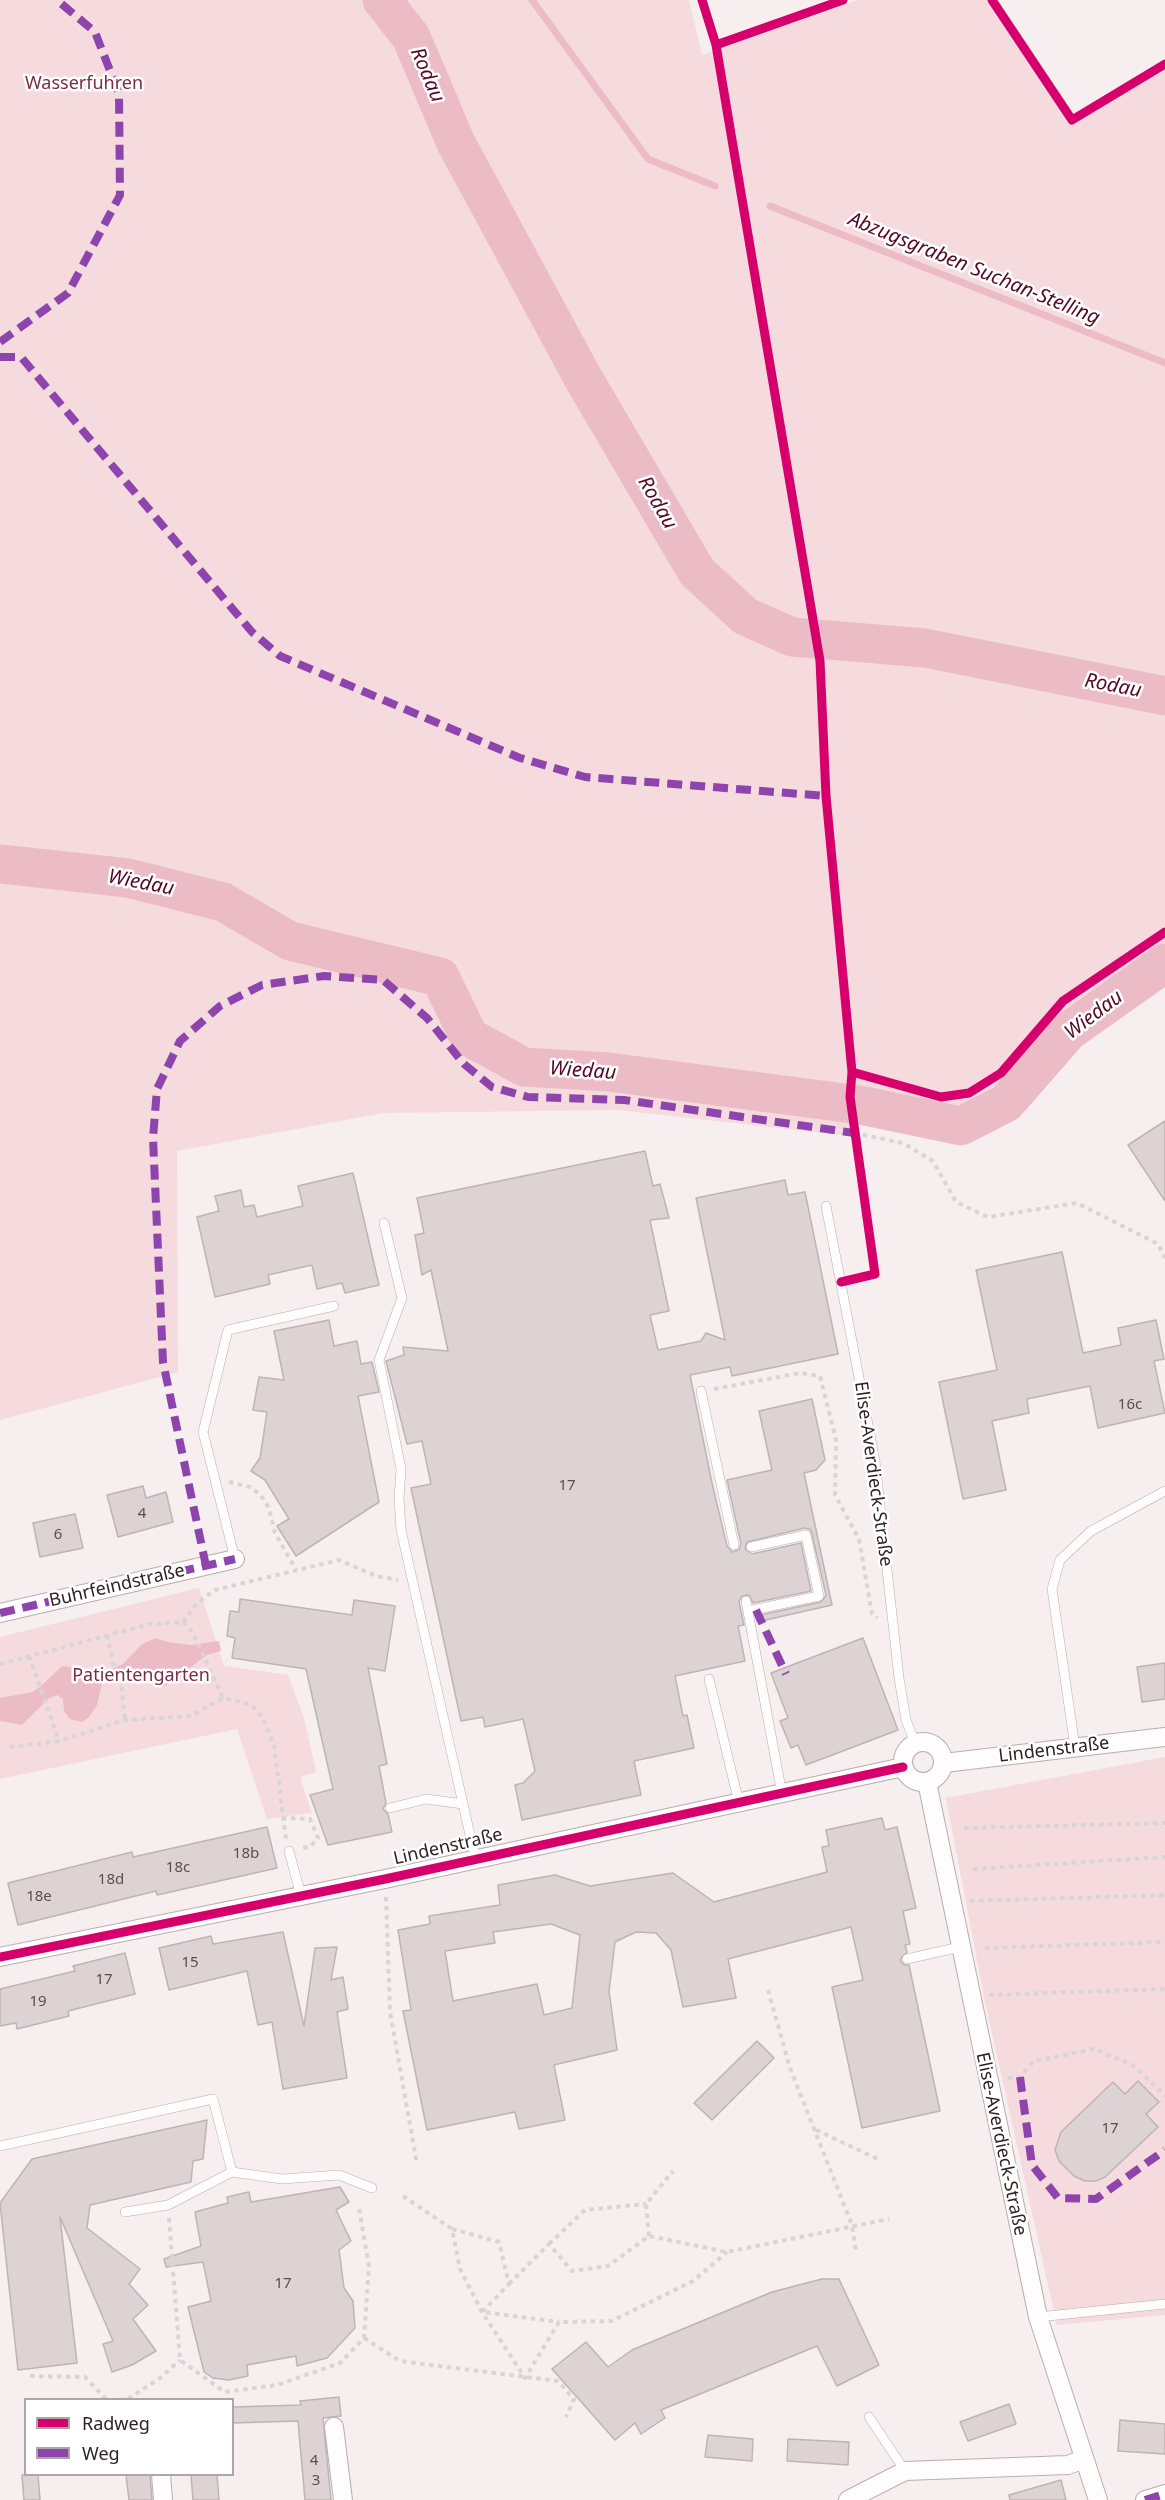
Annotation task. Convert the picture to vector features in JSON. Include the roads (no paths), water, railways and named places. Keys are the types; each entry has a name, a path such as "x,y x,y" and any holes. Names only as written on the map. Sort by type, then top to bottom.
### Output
{"street":[{"name":"Buhrfeindstraße","path":"0,1613 235,1559"},
{"name":"Lindenstraße","path":"944,1763 1165,1737"},
{"path":"927,1742 937,1747 944,1763 939,1776 927,1782 910,1778 903,1767 905,1753 915,1743 927,1742"},
{"name":"Lindenstraße","path":"0,1957 385,1879 475,1857 903,1767"},
{"name":"Elise-Averdieck-Straße","path":"927,1782 986,2076 1038,2317 1098,2500"},
{"path":"334,2427 343,2500"},
{"path":"848,2500 905,2471 1068,2465 1084,2458"},
{"path":"161,2476 163,2500"},
{"path":"1145,2500 1165,2494"}],"lane":[{"name":"Elise-Averdieck-Straße","path":"826,1206 875,1461 899,1678 906,1720 915,1743"},
{"path":"384,1223 402,1298 379,1360 401,1469 399,1498 401,1530 475,1857"},
{"path":"235,1559 203,1432 228,1330 334,1306"},
{"path":"701,1391 734,1545"},
{"path":"1075,1747 1052,1589 1060,1560 1091,1531 1165,1491"},
{"path":"748,1611 819,1596 806,1535 751,1547"},
{"path":"746,1601 782,1794"},
{"path":"709,1679 739,1803"},
{"path":"390,1808 426,1799 463,1804"},
{"path":"289,1851 301,1896"},
{"path":"907,1959 960,1947"},
{"path":"0,2146 213,2099 232,2172"},
{"path":"125,2212 168,2205 232,2172 282,2179 339,2175 372,2188"},
{"path":"1038,2317 1165,2304"},
{"path":"869,2417 905,2471"}],"waterway":[{"name":"Rodau","path":"382,0 411,37 456,143 583,378 697,572 745,616 792,637 925,648 1165,696"},
{"name":"Abzugsgraben Suchan-Stelling","path":"532,0 648,159 715,186"},
{"name":"Abzugsgraben Suchan-Stelling","path":"770,206 1165,363"},
{"name":"Wiedau","path":"0,864 128,878 223,902 290,941 440,977 469,1037 524,1067 609,1072 860,1105 961,1126 1006,1103 1069,1031 1165,963"}],"park label":[{"name":"Wasserfuhren","path":"84,84"},
{"name":"Patientengarten","path":"141,1676"}]}
